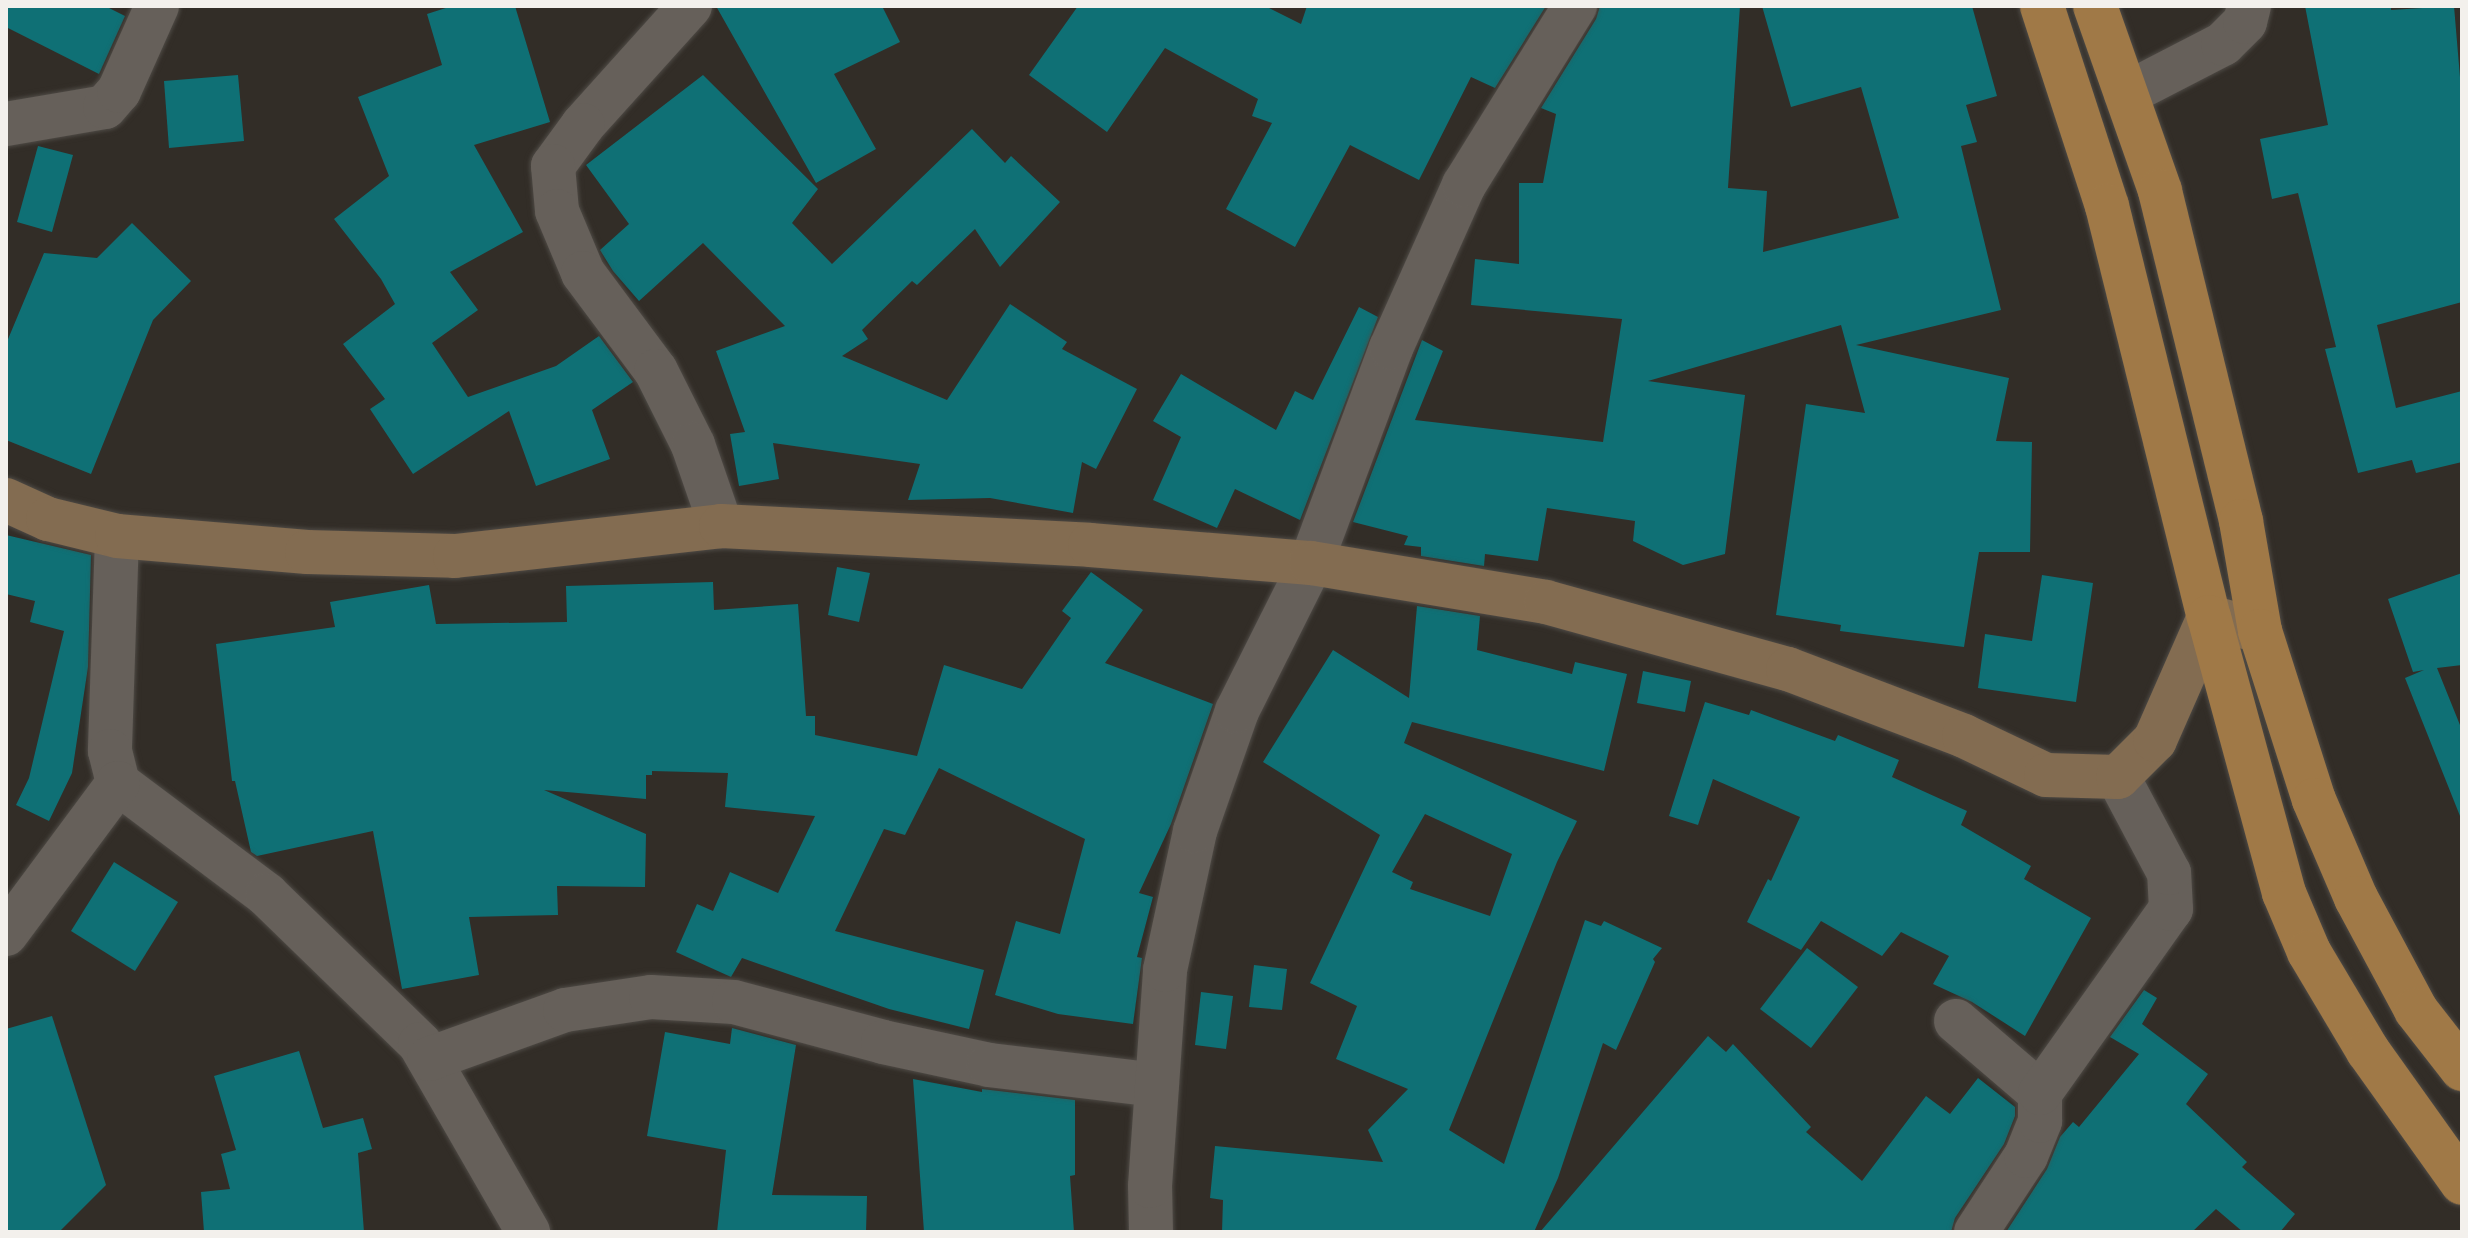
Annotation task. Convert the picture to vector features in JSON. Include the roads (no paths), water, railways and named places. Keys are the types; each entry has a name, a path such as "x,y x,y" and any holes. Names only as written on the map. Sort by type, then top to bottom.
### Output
{"main road":[{"path":"2042,6 2107,206 2209,617 2284,893 2309,952 2368,1051 2462,1183"},
{"path":"2095,6 2160,191 2241,521 2260,631 2314,800 2356,898 2416,1010 2462,1069"}],"street":[{"path":"6,124 105,107 119,91 157,6"},
{"path":"690,6 583,125 553,166 557,211 583,273 656,371 693,445 721,526"},
{"path":"1151,1232 1165,970 1195,831 1237,711 1311,563 1391,348 1464,185 1575,6"},
{"path":"2126,94 2223,44 2245,22 2249,6"},
{"path":"6,500 48,519 117,536 307,552 455,556 721,526 1090,545 1311,563 1546,602 1788,669 1964,736 2046,775 2118,777 2155,740 2209,617 2260,631"},
{"path":"117,536 110,751 118,783 267,895 420,1044 528,1232"},
{"path":"1976,1232 2026,1156 2040,1121 2040,1093 2171,909 2169,873 2118,777"},
{"path":"6,934 118,783"},
{"path":"429,1059 565,1010 651,997 734,1002 883,1042 989,1065 1157,1085"},
{"path":"1956,1021 2040,1093"}]}
